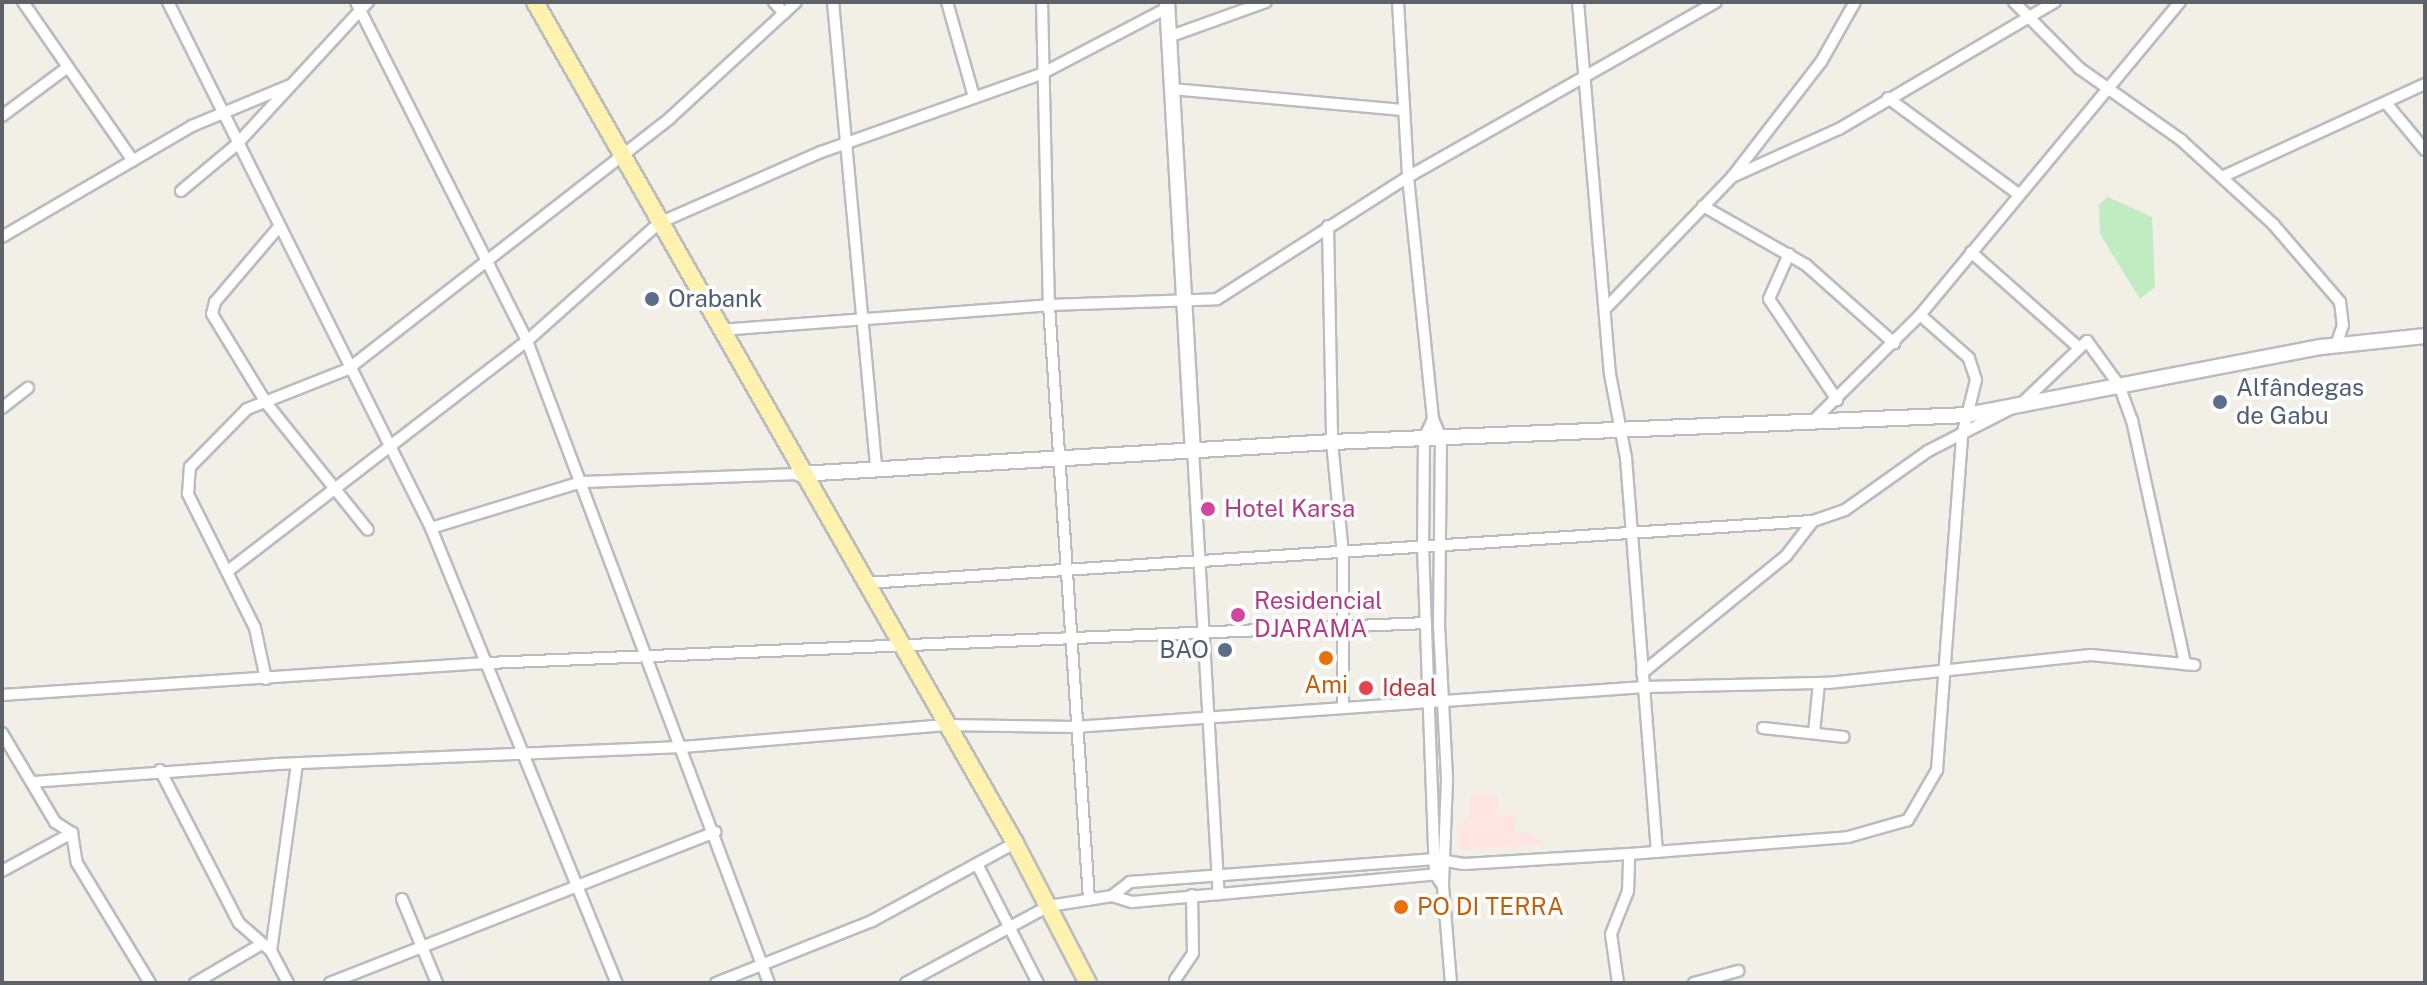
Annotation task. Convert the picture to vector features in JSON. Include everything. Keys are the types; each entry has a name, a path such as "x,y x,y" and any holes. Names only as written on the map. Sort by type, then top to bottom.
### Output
{"main road":[{"path":"535,2 800,474 1015,843 1088,983"},
{"path":"1167,5 1193,449"},
{"path":"800,474 1193,449 1967,415 2336,345 2425,336"}],"street":[{"path":"23,2 133,161"},
{"path":"168,2 236,145 431,528 617,983"},
{"path":"774,2 784,13"},
{"path":"266,679 255,628 188,494 186,474 238,415 348,369 623,157 796,2"},
{"path":"833,2 851,140 876,467"},
{"path":"947,2 974,97"},
{"path":"1042,2 1041,74 1049,305 1074,727 1089,900"},
{"path":"1168,37 1266,2"},
{"path":"1398,2 1408,177 1433,419 1441,438 1439,544 1447,860 1443,886 1451,983"},
{"path":"1578,2 1587,75 1605,309 1631,536 1657,852"},
{"path":"718,330 1049,305 1182,300 1233,293 1328,226 1408,177 1716,2"},
{"path":"1605,309 1732,177 1821,62 1855,2"},
{"path":"2014,2 2108,88 2224,176 2340,302 2343,325 2336,345"},
{"path":"1732,177 1809,145 2032,19 2055,2"},
{"path":"1810,424 1920,315 2180,2"},
{"path":"181,191 236,145 361,4 527,341 683,747 769,983"},
{"path":"228,571 527,341 659,223 851,140 1041,74 1167,5"},
{"path":"2,116 68,67"},
{"path":"2224,176 2425,84"},
{"path":"2,237 220,111 288,86"},
{"path":"1171,89 1403,110"},
{"path":"1888,98 2018,194"},
{"path":"2386,103 2425,150"},
{"path":"1703,206 1789,254 1894,343"},
{"path":"1328,226 1332,442 1343,554 1343,708"},
{"path":"278,228 211,308 267,404 368,530"},
{"path":"1971,252 2079,348"},
{"path":"1789,254 1769,299 1837,400"},
{"path":"1112,896 1130,882 1435,859 1464,864 1848,837 1908,820 1937,770 1948,672 1962,436 1974,368 1920,315"},
{"path":"32,782 160,770 683,747 946,725 1074,727 1213,720 1645,687 1819,683 2091,655 2190,664 2119,385 2087,341 2022,403 1928,451 1845,510 1813,521 1631,536 1439,544 1343,554 1066,568 866,583"},
{"path":"2,408 28,388"},
{"path":"1433,419 1424,438 1423,547 1435,874 1443,886"},
{"path":"1193,449 1208,632 1219,894"},
{"path":"431,528 581,482 800,474"},
{"path":"1642,673 1786,556 1813,521"},
{"path":"2,695 488,663 647,658 898,642 1069,643 1208,632 1426,623"},
{"path":"1814,733 1819,683"},
{"path":"1763,728 1844,737"},
{"path":"2,733 55,822 72,833 77,863 150,983"},
{"path":"271,951 297,764"},
{"path":"160,770 194,846 239,923 260,945 271,951 288,983"},
{"path":"330,983 576,883 715,832"},
{"path":"2,871 72,833"},
{"path":"716,983 872,921 1015,843"},
{"path":"1618,983 1611,934 1628,891 1629,854"},
{"path":"977,864 1038,983"},
{"path":"906,983 1011,931 1049,906 1112,896 1132,902 1447,873 1464,864"},
{"path":"1175,980 1193,953 1192,895"},
{"path":"402,899 437,983"},
{"path":"195,983 260,945"},
{"path":"1694,983 1738,971"}],"shaded area":[{"path":"1470,794 1498,795 1498,816 1516,812 1515,833 1530,831 1543,845 1458,850 1456,824 1469,820"}],"green space":[{"path":"2108,197 2152,217 2155,287 2140,299 2100,234 2099,204"}],"place":[{"name":"Orabank","path":"652,299"},
{"name":"Alfândegas de Gabu","path":"2220,402"},
{"name":"Hotel Karsa","path":"1208,509"},
{"name":"Residencial DJARAMA","path":"1238,615"},
{"name":"BAO","path":"1225,650"},
{"name":"Ami","path":"1326,658"},
{"name":"Ideal","path":"1366,688"},
{"name":"PO DI TERRA","path":"1401,907"}]}
